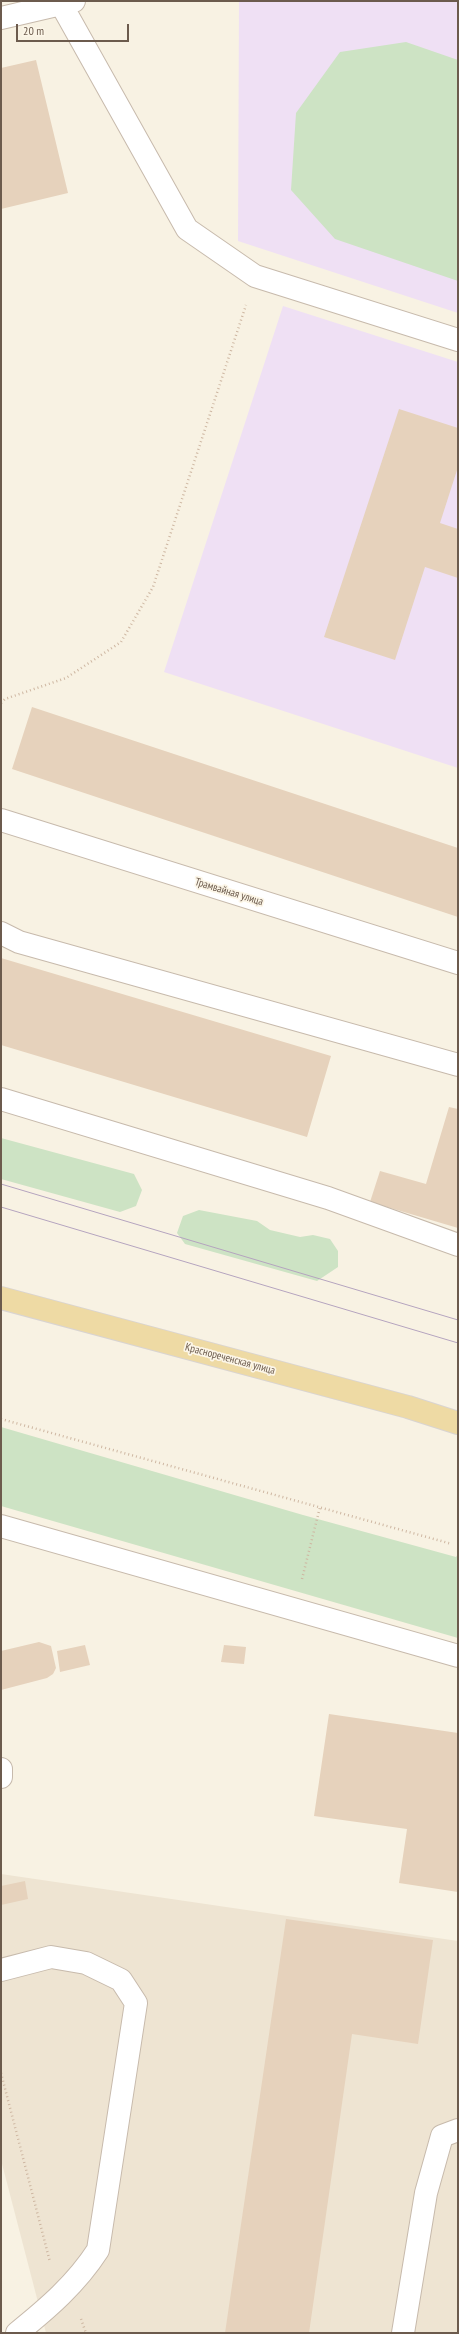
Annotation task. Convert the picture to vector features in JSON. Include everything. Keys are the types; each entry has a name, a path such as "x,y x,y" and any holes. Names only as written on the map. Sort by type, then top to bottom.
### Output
{"main road":[{"name":"Краснореченская улица","path":"1,1298 408,1407 458,1423"}],"street":[{"path":"1,18 68,2 187,229 255,276 458,340"},
{"name":"Трамвайная улица","path":"1,820 458,963"},
{"path":"1,933 27,944 458,1065"},
{"path":"1,1099 328,1198 458,1245"},
{"path":"1,1526 458,1656"},
{"path":"1,1769 1,1777"},
{"path":"1,1970 51,1957 86,1963 121,1980 136,2003 98,2250 84,2273 55,2303 17,2333"},
{"path":"403,2333 428,2186 442,2136 458,2130"}],"path":[{"path":"1,703 5,699 66,678 121,642 153,588 255,276"},
{"path":"1,1419 452,1544"},
{"path":"294,1610 320,1507"},
{"path":"1,2073 50,2262 84,2325 86,2333"}],"shaded area":[{"path":"239,1 458,1 458,313 238,241"},
{"path":"283,306 458,362 458,768 164,672"},
{"path":"1,1874 458,1941 458,2333 46,2333 1,2160"}],"green space":[{"path":"406,42 458,60 458,281 335,239 291,190 296,113 340,52"},
{"path":"1,1138 134,1174 142,1190 136,1206 120,1212 1,1179"},
{"path":"199,1210 257,1221 270,1230 300,1237 313,1235 330,1239 338,1251 338,1267 317,1281 185,1244 177,1233 183,1216"},
{"path":"1,1427 303,1515 456,1557 458,1554 458,1638 1,1506"}],"building":[{"path":"36,60 68,193 1,209 1,68"},
{"path":"399,409 458,428 458,467 440,523 458,529 458,578 425,567 395,660 324,637"},
{"path":"32,707 458,848 458,917 12,769"},
{"path":"1,958 331,1056 307,1137 1,1045"},
{"path":"449,1107 458,1109 458,1228 370,1202 380,1171 426,1184"},
{"path":"39,1642 51,1646 56,1668 53,1674 47,1678 1,1690 1,1651"},
{"path":"85,1645 90,1665 60,1672 57,1651"},
{"path":"224,1645 246,1647 244,1664 221,1662"},
{"path":"329,1714 458,1733 458,1892 399,1883 407,1829 314,1816"},
{"path":"25,1881 28,1899 1,1905 1,1886"},
{"path":"286,1919 433,1940 418,2044 352,2034 309,2333 225,2333"}],"tram line":[{"path":"1,1184 458,1320"},
{"path":"1,1207 458,1343"}]}
